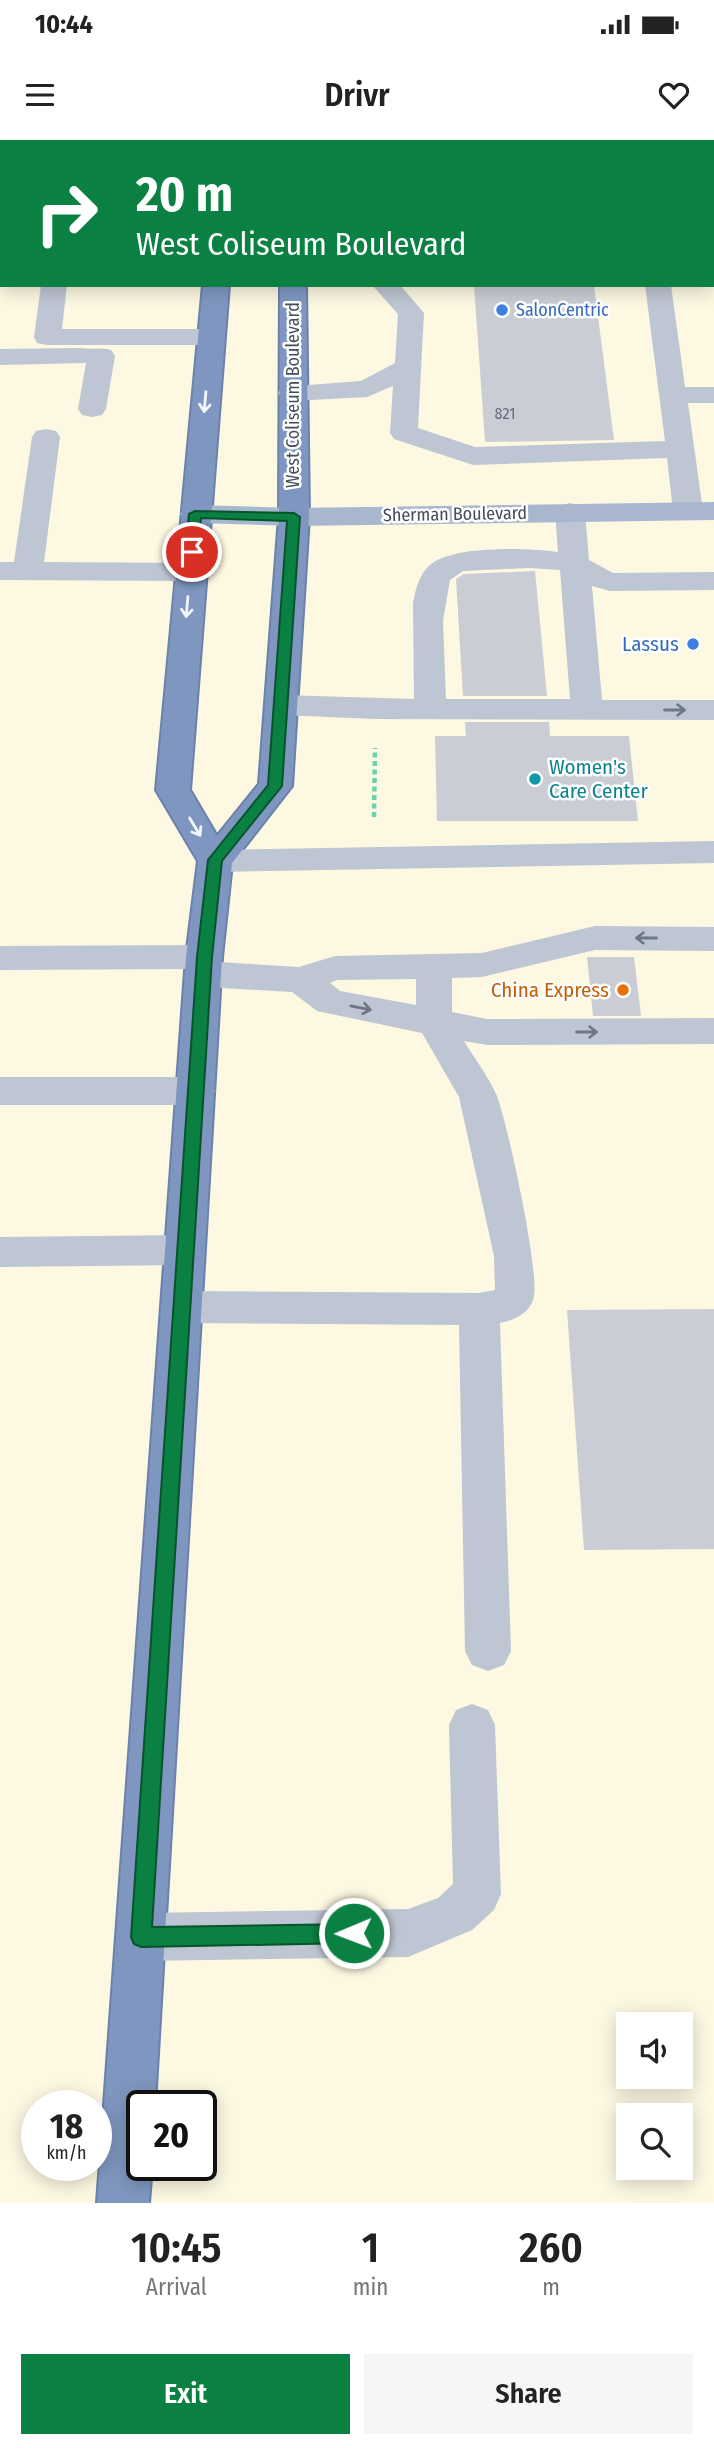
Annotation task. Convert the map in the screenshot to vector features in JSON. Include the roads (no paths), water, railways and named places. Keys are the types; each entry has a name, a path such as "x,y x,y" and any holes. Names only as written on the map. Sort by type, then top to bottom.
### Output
{"highway":[{"path":"123,2203 204,966 215,860 173,790 216,287"},
{"name":"West Coliseum Boulevard","path":"215,860 275,786 294,517 293,287"}],"main road":[{"name":"Sherman Boulevard","path":"195,514 294,517 701,511"}],"lane":[{"path":"54,287 47,337 210,347"},
{"path":"387,287 411,313 404,433 473,456 680,449"},
{"path":"658,287 680,449 701,511"},
{"path":"0,357 101,356 210,347"},
{"path":"92,409 101,356"},
{"path":"292,393 367,389 408,367"},
{"path":"673,394 714,395"},
{"path":"46,437 14,571 190,572"},
{"path":"570,512 587,710"},
{"path":"430,709 428,598 435,579 445,567 458,562 557,561 574,564 598,579 610,582 714,582"},
{"path":"282,705 430,709 714,710"},
{"path":"215,860 714,852"},
{"path":"0,958 204,966 301,980 335,968 482,965 595,938 714,939"},
{"path":"182,1307 479,1309 502,1307 515,1297 514,1256 478,1096 434,1022 434,968"},
{"path":"301,980 330,1002 487,1032 714,1031"},
{"path":"0,1091 196,1091"},
{"path":"0,1252 185,1250"},
{"path":"479,1309 488,1651"},
{"path":"141,1937 408,1933 455,1914 477,1894 472,1724"}],"place":[{"name":"SalonCentric","path":"502,310"},
{"name":"Lassus","path":"693,644"},
{"name":"Women's Care Center","path":"535,779"},
{"name":"China Express","path":"623,990"}]}
